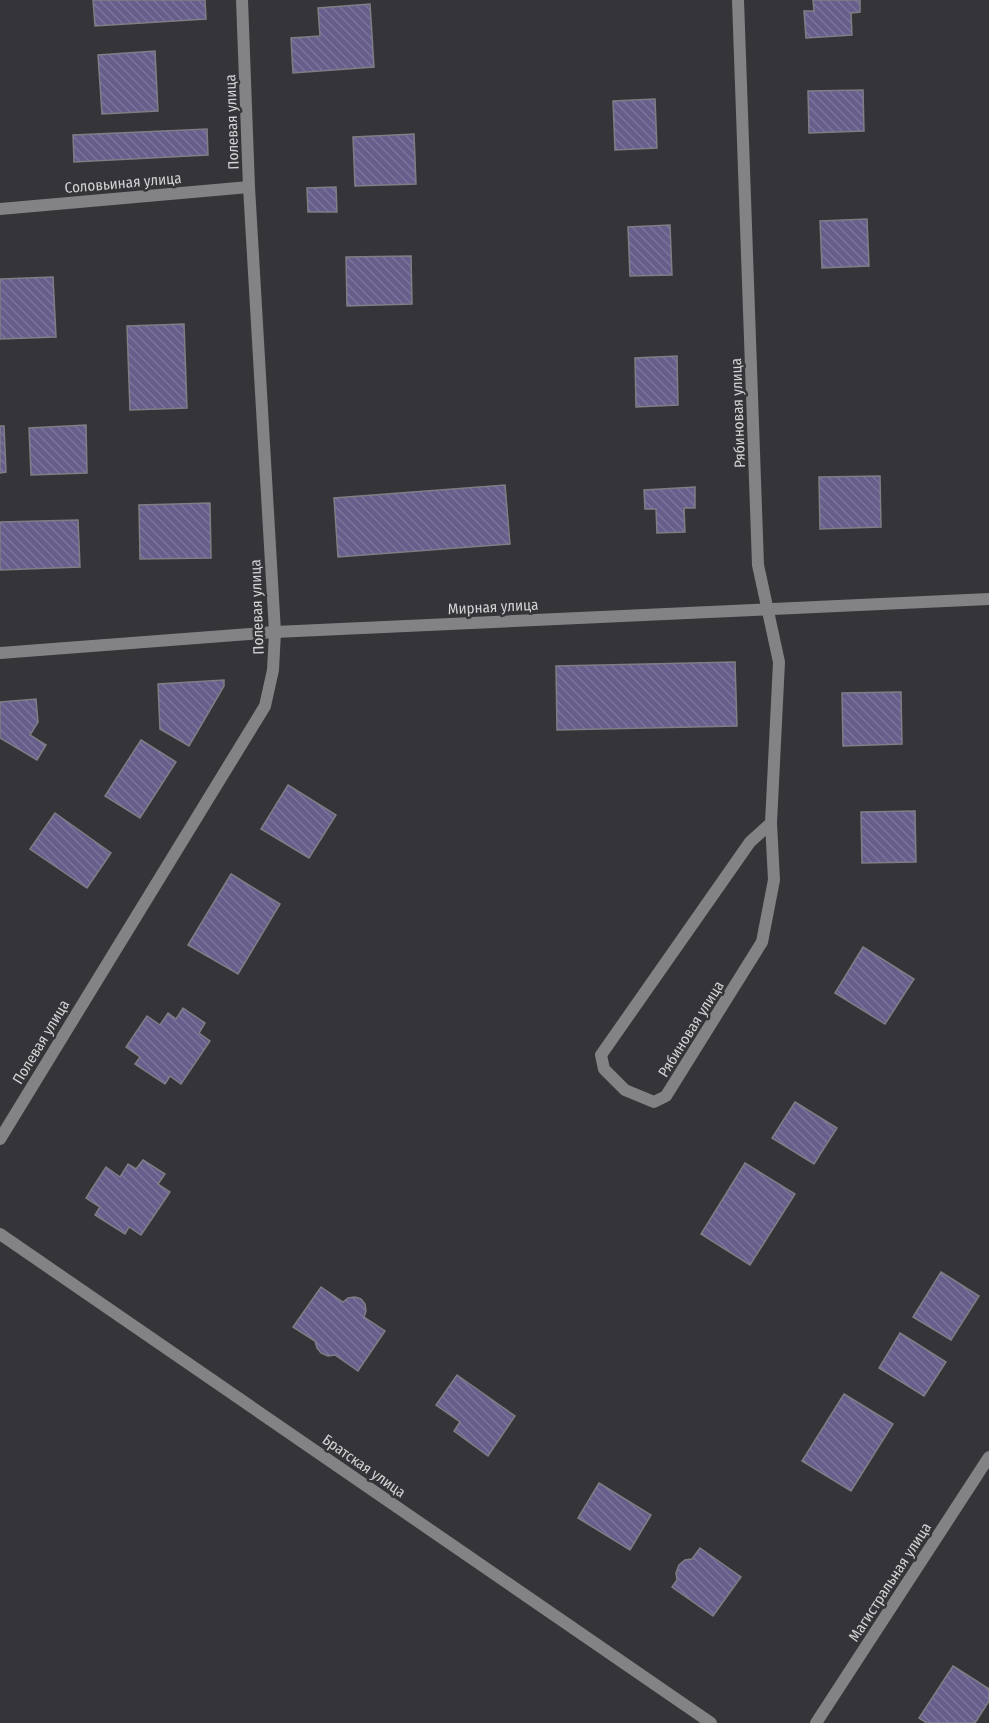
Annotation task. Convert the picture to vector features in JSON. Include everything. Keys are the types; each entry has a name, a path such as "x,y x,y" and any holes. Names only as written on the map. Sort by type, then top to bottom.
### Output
{"street":[{"name":"Полевая улица","path":"0,1138 265,706 273,670 275,633 249,187 242,0"},
{"name":"Рябиновая улица","path":"738,0 758,565 779,662 771,823 774,880 762,942 666,1096 654,1102 626,1090 604,1069 602,1055 750,842 771,823"},
{"name":"Соловьиная улица","path":"0,209 249,187"},
{"name":"Мирная улица","path":"0,653 275,633 989,599"},
{"name":"Братская улица","path":"0,1234 711,1723"},
{"name":"Магистральная улица","path":"816,1723 989,1457"}],"building":[{"path":"93,0 205,0 206,19 95,26"},
{"path":"813,0 860,0 860,12 851,13 852,35 806,38 804,11 814,11"},
{"path":"370,4 374,67 293,73 291,38 320,36 318,8"},
{"path":"155,51 158,111 102,114 98,55"},
{"path":"863,90 864,131 809,133 808,91"},
{"path":"655,99 657,148 615,150 613,101"},
{"path":"207,129 208,155 74,162 73,135"},
{"path":"414,134 416,184 355,186 353,137"},
{"path":"336,187 337,212 308,212 307,188"},
{"path":"867,219 869,266 822,268 820,221"},
{"path":"670,225 672,275 630,276 628,227"},
{"path":"411,256 412,304 347,306 346,257"},
{"path":"53,277 56,337 0,339 0,279"},
{"path":"184,324 187,408 130,410 127,326"},
{"path":"677,356 678,405 636,407 635,358"},
{"path":"86,425 87,473 31,475 29,428"},
{"path":"0,426 4,426 6,472 0,473"},
{"path":"880,476 881,527 820,529 819,477"},
{"path":"505,485 510,544 338,557 334,498"},
{"path":"695,487 695,508 684,508 685,532 657,533 656,509 645,509 644,490"},
{"path":"210,503 211,558 140,559 139,505"},
{"path":"78,520 80,567 0,570 0,522"},
{"path":"735,662 737,726 557,730 556,666"},
{"path":"224,680 224,686 189,746 160,729 158,684"},
{"path":"901,692 902,744 843,746 842,693"},
{"path":"36,699 38,722 30,735 46,745 37,760 0,738 0,702"},
{"path":"141,740 176,762 140,818 105,796"},
{"path":"288,785 336,815 309,858 261,829"},
{"path":"915,811 916,862 862,863 861,812"},
{"path":"55,813 111,853 87,888 30,849"},
{"path":"231,874 280,904 238,974 188,945"},
{"path":"863,947 914,979 885,1024 835,993"},
{"path":"183,1008 205,1023 199,1033 210,1041 181,1084 170,1076 165,1084 135,1064 140,1057 126,1047 147,1016 160,1025 168,1013 176,1019"},
{"path":"795,1102 837,1128 814,1164 772,1138"},
{"path":"143,1160 165,1174 158,1184 170,1192 141,1235 129,1227 125,1234 95,1215 100,1207 86,1198 106,1167 120,1177 128,1164 136,1169"},
{"path":"745,1163 795,1194 750,1265 701,1234"},
{"path":"941,1272 979,1296 951,1340 913,1317"},
{"path":"321,1287 343,1302 348,1298 361,1299 365,1304 364,1317 385,1331 358,1371 335,1355 328,1356 321,1353 315,1341 293,1327"},
{"path":"900,1333 946,1362 924,1396 879,1368"},
{"path":"457,1375 515,1416 488,1456 454,1431 460,1422 436,1405"},
{"path":"844,1394 893,1424 851,1491 802,1461"},
{"path":"599,1483 651,1515 630,1550 578,1518"},
{"path":"700,1548 741,1577 713,1616 672,1587 677,1580 676,1573 679,1565 685,1560 692,1559"},
{"path":"953,1666 989,1689 989,1701 975,1723 927,1723 919,1718"}]}
